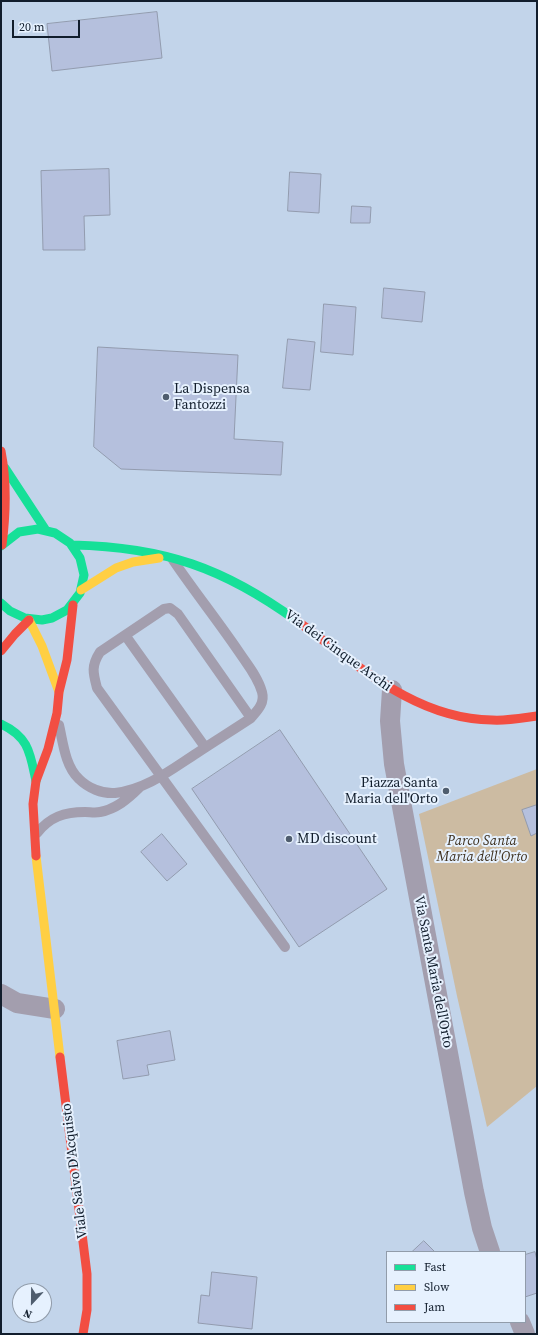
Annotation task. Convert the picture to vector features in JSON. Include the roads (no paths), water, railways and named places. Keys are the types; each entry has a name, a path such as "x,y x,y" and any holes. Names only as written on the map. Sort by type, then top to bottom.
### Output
{"main road":[{"path":"1,451 5,468 4,527 1,546"},
{"path":"5,468 45,529"},
{"path":"1,546 14,535 29,529 45,529 60,535 73,545 81,559 83,575 81,590 73,605 60,615 45,620 29,620 14,615 1,603"},
{"name":"Via dei Cinque Archi","path":"73,545 129,547 170,556 193,563 228,578 293,617 360,670 392,690 427,707 466,718 499,721 520,720 537,716"},
{"path":"81,590 116,568 133,562 170,556"},
{"name":"Viale Salvo D'Acquisto","path":"73,605 67,660 59,692 57,713 48,749 36,780 33,804 34,837 87,1274 88,1310 83,1334"},
{"path":"1,651 29,620"},
{"path":"29,620 41,641 50,672 59,692"},
{"path":"1,724 9,727 21,736 30,752 36,780"}],"street":[{"name":"Via Santa Maria dell'Orto","path":"392,690 390,721 394,764 474,1192 482,1228 490,1251"},
{"path":"1,994 17,1003 55,1009"},
{"path":"520,1323 525,1334"}],"lane":[{"path":"57,713 64,749 71,767 79,778 89,787 102,792 115,793 139,788 161,776 251,718 261,707 262,693 252,672 222,626 192,588 170,556"},
{"path":"251,718 178,614 170,608 164,609 100,652 95,661 93,673 97,688 285,947"},
{"path":"125,635 205,747"},
{"path":"34,837 44,825 57,816 71,812 99,812 112,808 130,798 139,788"}],"place":[{"name":"La Dispensa Fantozzi","path":"166,397"},
{"name":"Piazza Santa Maria dell'Orto","path":"446,791"},
{"name":"MD discount","path":"289,839"}],"park label":[{"name":"Parco Santa Maria dell'Orto","path":"482,850"}]}
